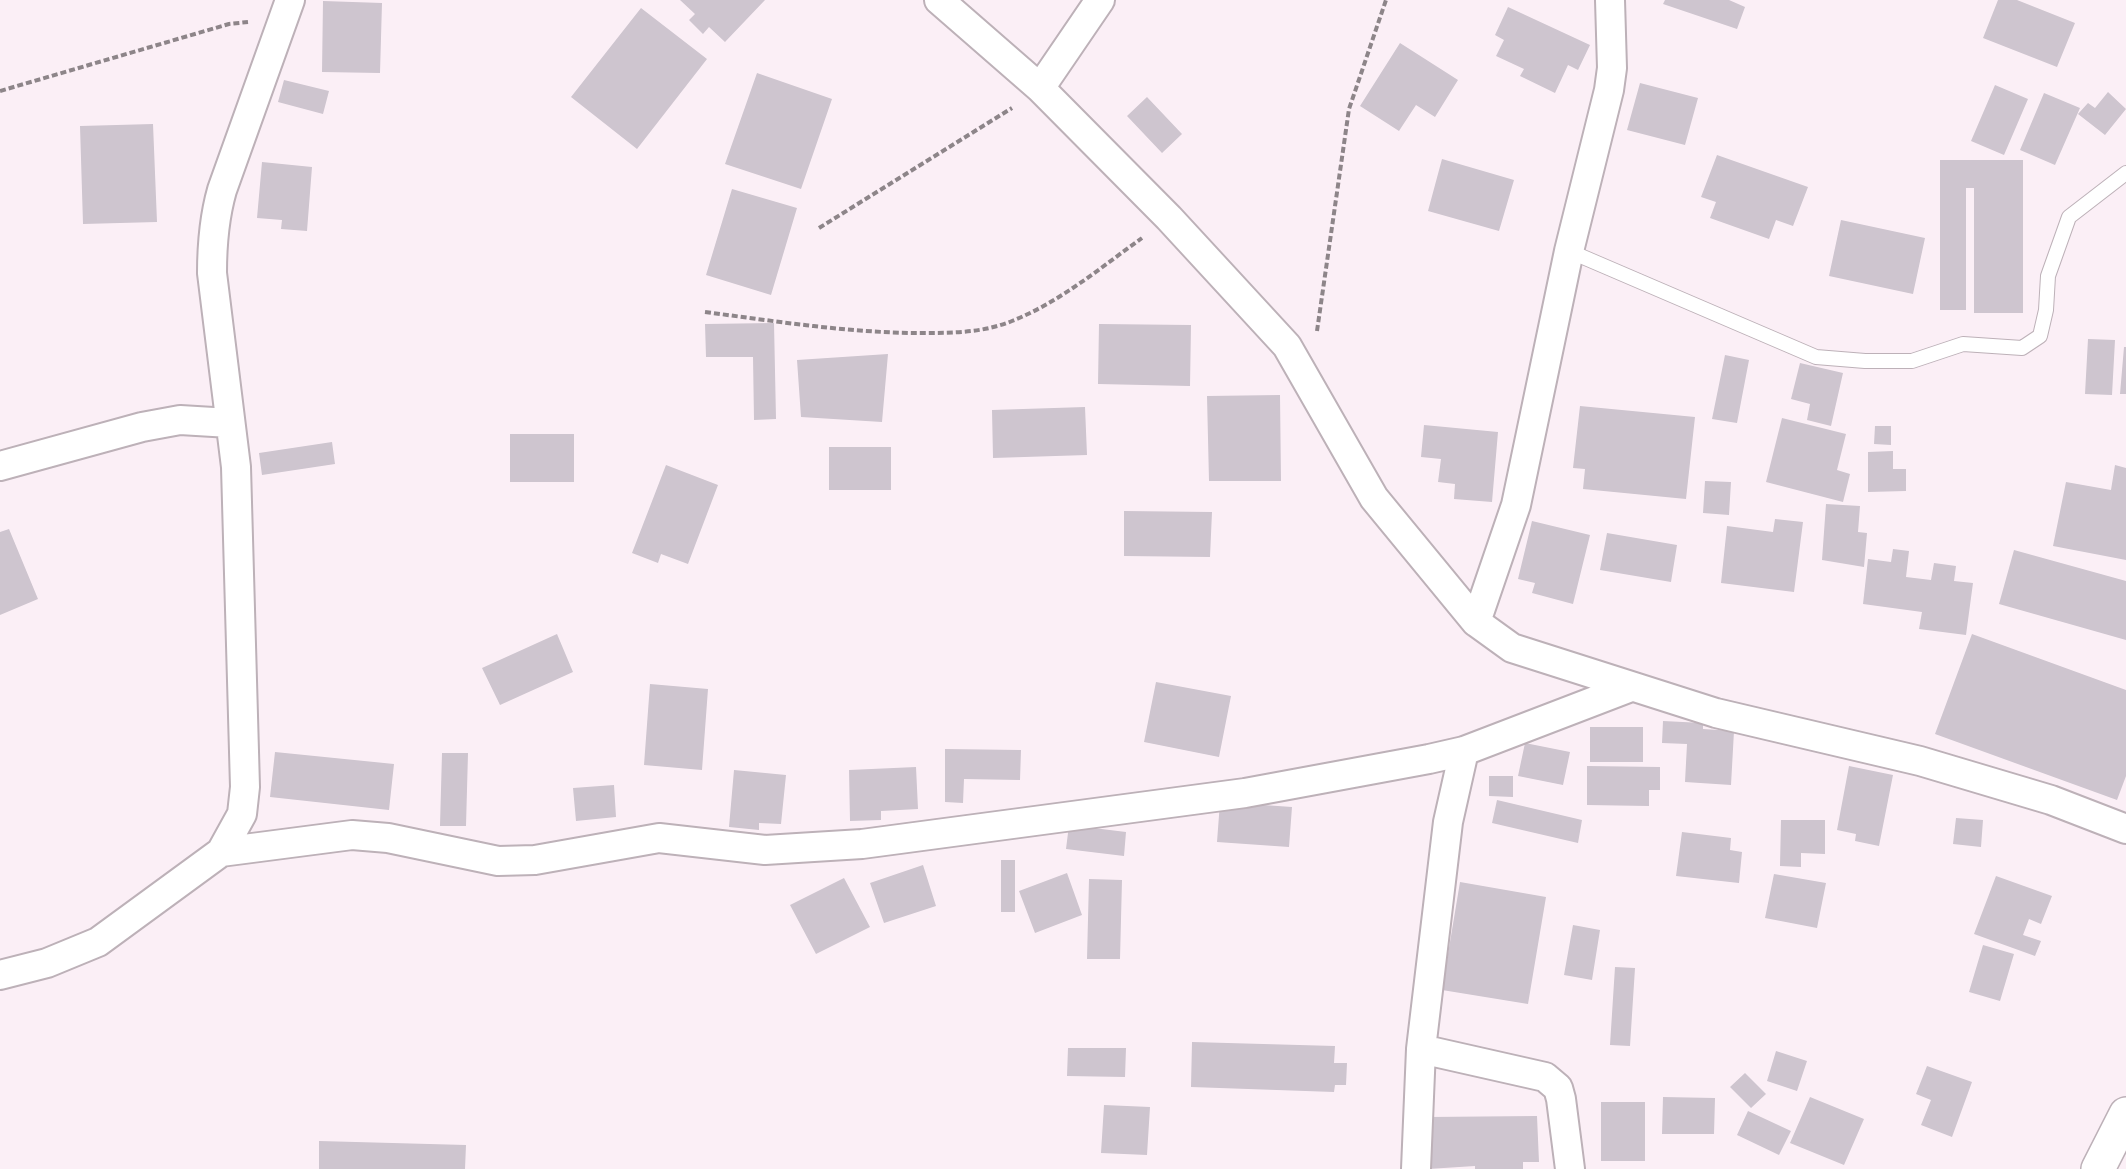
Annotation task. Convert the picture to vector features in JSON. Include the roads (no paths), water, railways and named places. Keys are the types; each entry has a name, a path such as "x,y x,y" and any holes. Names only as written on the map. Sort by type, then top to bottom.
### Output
{"main road":[{"path":"2098,1169 2126,1114"}],"street":[{"path":"939,0 1040,88 1169,218 1287,346 1374,498 1476,622 1512,648 1716,713 1920,761 2051,800 2126,829"},
{"path":"1040,88 1100,0"},
{"path":"1476,622 1516,505 1569,251 1609,90 1612,68 1610,0"},
{"path":"0,975 47,963 98,942 221,852 242,814 245,787 236,467 212,273 216,212 286,10"},
{"path":"0,466 142,427 180,420 230,423"},
{"path":"221,852 352,835 388,838 498,861 535,860 659,838 765,850 862,844 1245,793 1464,751 1631,687"},
{"path":"1416,1169 1421,1049 1448,822 1464,751"},
{"path":"1421,1049 1545,1077 1558,1088 1561,1099 1570,1169"}],"lane":[{"path":"1569,251 1815,357 1865,362 1912,361 1963,344 2022,348 2040,336 2046,310 2048,276 2069,217 2126,173"}]}
